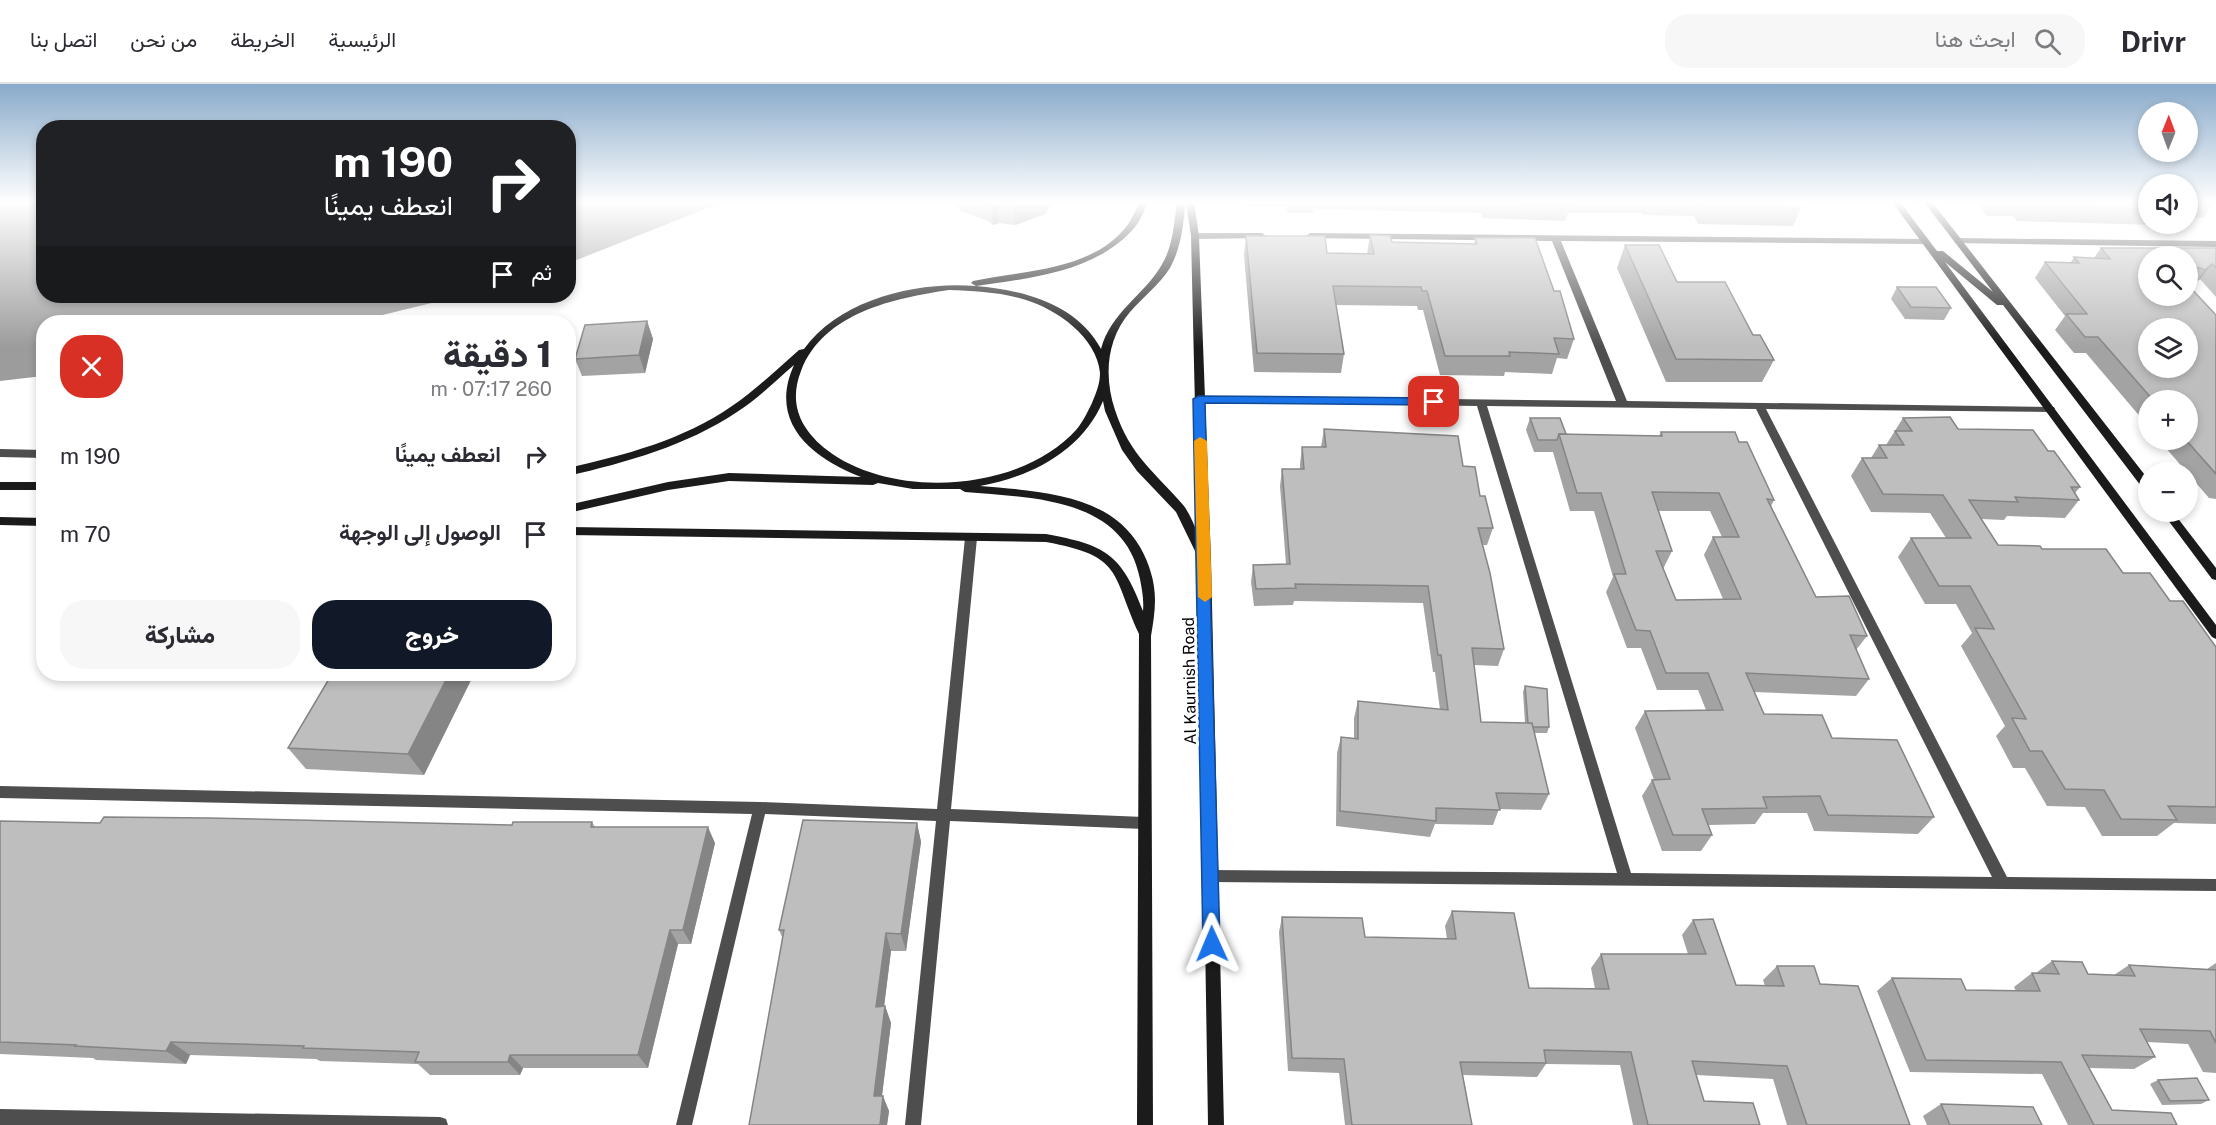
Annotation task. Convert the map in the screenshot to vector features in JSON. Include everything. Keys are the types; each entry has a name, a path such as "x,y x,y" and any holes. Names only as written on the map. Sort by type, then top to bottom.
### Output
{"street":[{"path":"576,470 649,451 708,426 757,392 835,322 869,304 908,293 1039,273 1083,259 1099,251"},
{"path":"1173,251 1164,268 1120,319 1112,332 1103,363 1104,386 1110,411 1126,447 1141,468 1180,510 1197,539 1205,560"},
{"name":"Al Kaurnish Road","path":"1194,251 1205,560 1216,1125"},
{"path":"1561,251 1623,404"},
{"path":"1932,251 2216,634"},
{"path":"1936,251 2017,318"},
{"path":"1965,251 2138,474"},
{"path":"949,287 992,289 1031,298 1065,314 1089,336 1103,363"},
{"path":"810,345 792,376 791,409 807,440 841,466 888,482"},
{"path":"947,486 996,478 1040,462 1074,438 1091,416 1104,386"},
{"path":"1199,399 2050,409"},
{"path":"1481,402 1626,879"},
{"path":"1759,405 2003,883"},
{"path":"0,453 36,454"},
{"path":"576,507 668,486 729,477 888,482 1046,496 1068,501 1090,508 1117,525 1136,544 1145,568 1150,598 1145,636 1145,1125"},
{"path":"0,486 36,486"},
{"path":"0,521 36,522"},
{"path":"2175,522 2216,576"},
{"path":"576,531 1046,538 1068,541 1103,554 1116,565 1125,579 1145,636"},
{"path":"913,1125 971,538"},
{"path":"0,792 760,808 1144,823"},
{"path":"684,1125 760,808"},
{"path":"1210,876 2216,885"},
{"path":"0,1117 440,1125"}],"shaded area":[{"path":"0,251 36,251 36,303 431,303 383,315 36,315 36,377 0,381"},
{"path":"576,251 600,251 576,260"}],"building":[{"path":"1247,251 1327,251 1327,253 1374,254 1373,251 1540,251 1554,291 1560,291 1574,339 1554,338 1559,354 1509,352 1510,356 1445,356 1427,291 1422,291 1421,287 1333,286 1344,354 1257,353"},
{"path":"1627,251 1662,251 1677,282 1725,282 1753,335 1760,335 1774,360 1676,359"},
{"path":"2103,251 2138,251 2138,306 2198,306 2198,296 2216,315 2216,474 2195,450 2198,450 2198,390 2144,390 2098,337 2085,337 2066,314 2087,314 2045,262 2079,263 2074,257 2110,259"},
{"path":"2198,251 2216,251 2216,268 2212,264 2205,270 2198,267"},
{"path":"1897,287 1936,287 1951,308 1911,307"},
{"path":"647,321 639,355 576,359 585,325"},
{"path":"1950,417 1958,429 2033,430 2048,451 2054,451 2080,487 2071,487 2079,500 2015,497 2018,502 1969,500 1998,545 2040,546 2042,549 2106,549 2123,573 2150,573 2170,601 2183,601 2216,647 2216,807 2168,806 2177,820 2121,819 2104,790 2065,789 2042,751 2030,751 2012,718 2026,719 1975,628 1994,629 1970,586 1939,586 1911,538 1971,538 1943,495 1883,494 1862,458 1887,458 1879,445 1904,445 1895,431 1912,431 1903,418"},
{"path":"1530,418 1560,418 1566,434 1559,434 1557,440 1538,440"},
{"path":"1324,429 1458,436 1463,466 1475,467 1480,496 1485,496 1493,528 1478,528 1490,573 1504,649 1472,648 1481,722 1532,723 1549,794 1496,793 1500,810 1436,808 1436,821 1340,811 1341,737 1358,739 1358,701 1448,710 1441,655 1438,655 1428,586 1295,584 1296,588 1256,589 1253,565 1290,564 1282,469 1304,469 1302,447 1326,447"},
{"path":"1661,432 1735,432 1739,442 1747,442 1774,500 1767,499 1816,597 1849,596 1867,636 1850,635 1869,679 1746,673 1764,714 1822,715 1832,738 1897,740 1934,817 1828,815 1820,796 1763,797 1767,808 1702,809 1712,835 1673,835 1652,780 1670,779 1645,711 1723,710 1708,673 1666,673 1650,631 1636,630 1614,574 1626,574 1601,493 1577,493 1559,434 1662,436","holes":["1652,492 1719,493 1739,537 1713,537 1741,599 1676,600 1656,551 1672,551"]},
{"path":"328,681 445,681 408,754 288,748"},
{"path":"1525,686 1547,689 1549,727 1533,727 1532,723 1528,723"},
{"path":"104,817 512,825 513,822 592,822 591,827 708,827 683,930 670,930 638,1055 510,1055 508,1062 415,1062 419,1052 171,1042 166,1051 0,1042 0,821 100,823"},
{"path":"803,820 917,823 901,934 886,933 876,1007 885,1006 874,1096 883,1096 880,1125 749,1125 784,930 779,930"},
{"path":"1452,911 1514,913 1529,988 1609,989 1601,954 1706,954 1693,920 1713,919 1736,985 1784,986 1777,966 1814,966 1820,984 1858,986 1910,1125 1807,1125 1787,1066 1692,1061 1704,1101 1753,1103 1760,1125 1648,1125 1631,1052 1544,1050 1546,1063 1460,1062 1472,1125 1352,1125 1344,1059 1292,1058 1282,917 1362,918 1365,937 1456,939"},
{"path":"2052,961 2082,962 2088,974 2135,976 2129,965 2216,970 2216,1043 2210,1031 2140,1029 2155,1057 2082,1055 2112,1110 2171,1113 2177,1125 2094,1125 2061,1062 1926,1060 1892,978 1961,979 1966,990 2040,991 2032,973 2059,974"},
{"path":"2197,1078 2209,1100 2170,1101 2158,1080"},
{"path":"1941,1104 2033,1107 2042,1125 1950,1125"}],"slow traffic":[{"path":"1200,441 1205,597"}],"route":[{"path":"1212,944 1205,560 1199,399 1434,402"}]}
